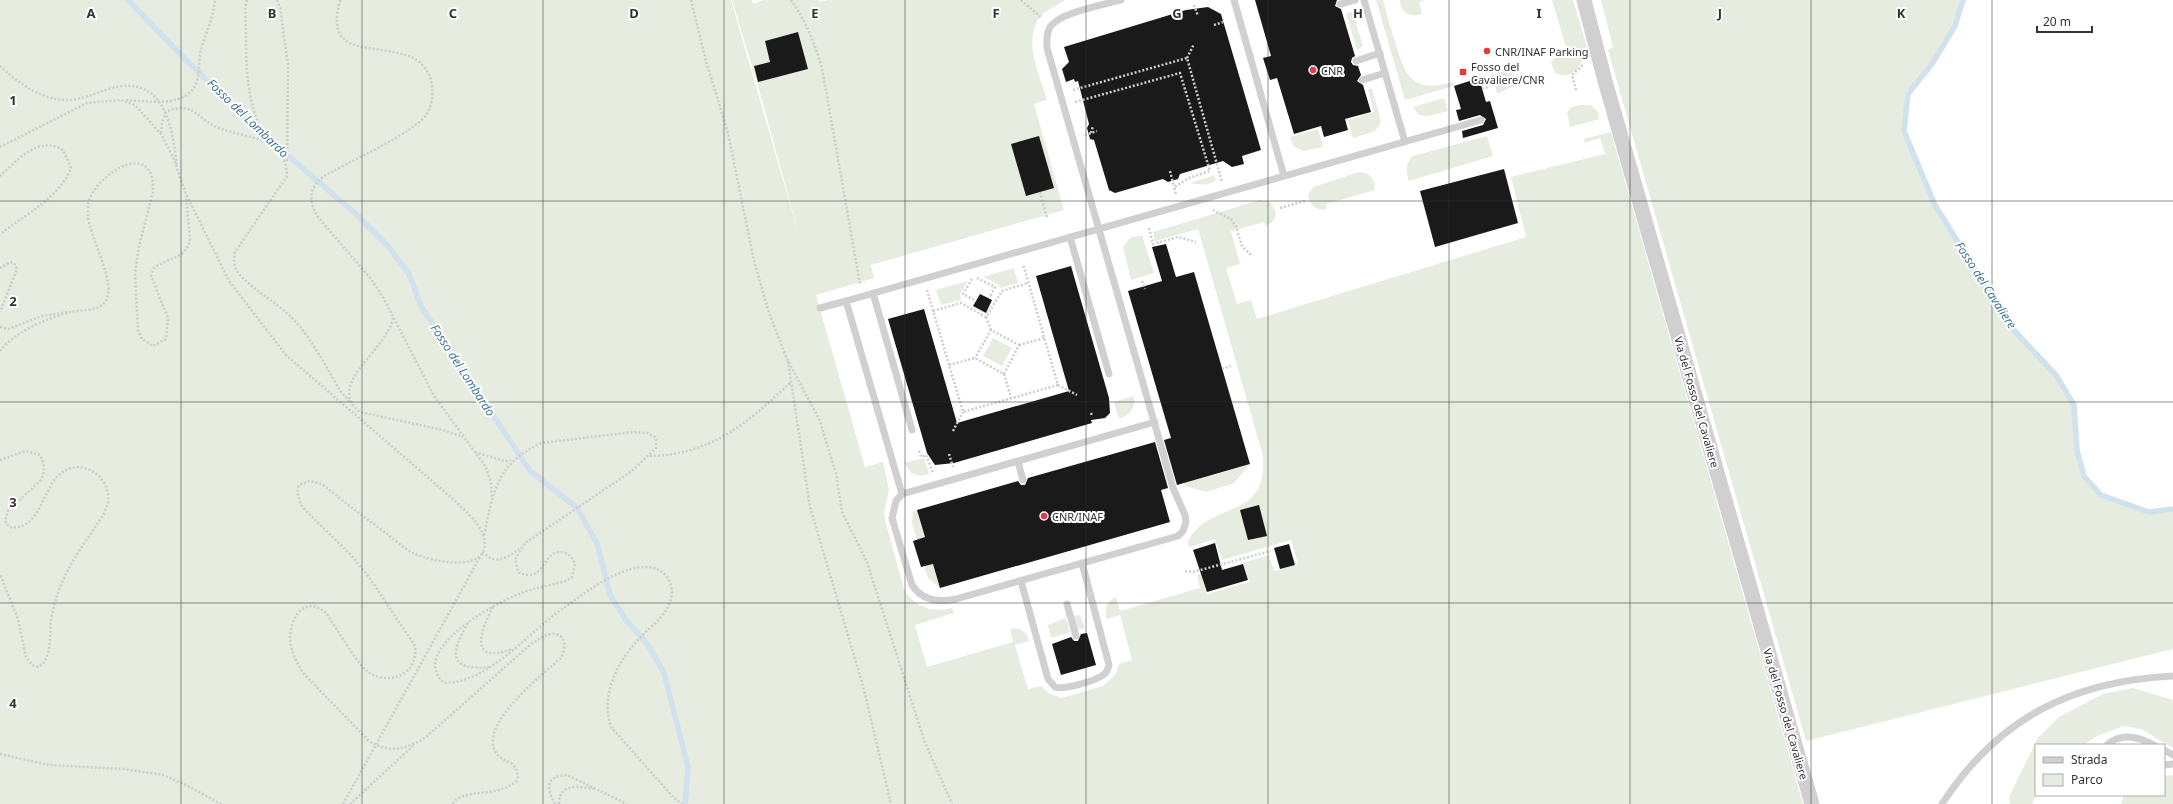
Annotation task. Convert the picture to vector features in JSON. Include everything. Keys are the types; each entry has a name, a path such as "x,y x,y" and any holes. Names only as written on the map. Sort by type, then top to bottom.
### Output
{"street":[{"name":"Via del Fosso del Cavaliere","path":"1584,0 1605,81 1812,804"}],"lane":[{"path":"1121,0 1057,19 1049,28 1046,38 1047,48 1155,422 1173,488 1185,515 1186,522 1183,531 1178,536 944,602 934,601 916,592 912,585 892,518 896,501 902,494 1155,422"},
{"path":"1234,0 1284,176"},
{"path":"1340,4 1355,0"},
{"path":"1364,0 1405,142"},
{"path":"1356,61 1380,53"},
{"path":"1362,80 1385,73"},
{"path":"820,308 1482,120"},
{"path":"1070,237 1109,374"},
{"path":"873,293 912,430"},
{"path":"846,301 902,494"},
{"path":"1018,462 1024,480"},
{"path":"1021,581 1048,679 1055,687 1066,688 1101,677 1108,669 1109,665 1082,563"},
{"path":"1067,604 1076,636"},
{"path":"1942,804 1960,778 1988,748 2014,726 2041,710 2063,698 2096,686 2128,680 2173,676"},
{"path":"2108,744 2115,739 2130,737 2151,744"}],"path":[{"path":"0,147 87,103 121,100 160,101 183,98 197,81 199,59 215,0"},
{"path":"247,0 245,64 247,86 257,122 267,142 282,156 287,164"},
{"path":"277,0 282,21 288,65 287,176 235,252 235,267 240,275 280,306 296,322 341,392 360,412 443,430 464,437"},
{"path":"340,0 337,15 337,30 345,40 355,45 405,54 415,59 427,71 432,83 432,96 425,117 404,132 324,176 315,186 310,199 317,216 371,279 383,297 434,396 486,467 491,483 492,499"},
{"path":"691,0 706,61 728,133 760,284 769,313 787,359 820,421 836,474 842,512 867,562 924,740 952,804"},
{"path":"791,0 799,11 816,44 822,68 863,296"},
{"path":"1021,0 1042,19"},
{"path":"1194,5 1198,16"},
{"path":"1214,25 1223,22"},
{"path":"1194,44 1187,58 1222,182"},
{"path":"1070,91 1187,58"},
{"path":"0,66 13,79 48,97 69,100 123,86 138,87 151,93 160,101 166,112 178,171"},
{"path":"1073,103 1180,73 1210,171 1189,178 1174,186"},
{"path":"1572,75 1576,90"},
{"path":"1482,89 1489,87"},
{"path":"121,100 135,104 161,134 178,171 186,194 229,281 286,355 454,500 478,525 484,536"},
{"path":"161,134 162,122 166,112 181,106 188,108 216,127 267,142"},
{"path":"1091,133 1093,126"},
{"path":"1082,135 1097,131"},
{"path":"0,176 26,154 38,147 48,144 63,150 71,168 67,179 59,190 0,234"},
{"path":"0,327 8,329 52,313 88,310 101,306 106,302 109,284 90,227 88,202 100,184 120,168 132,163 138,163 148,169 153,184 153,192 139,246 135,274 138,330 142,339 153,346 166,339 168,318 151,276 154,268 186,252 189,246 186,194"},
{"path":"1170,171 1177,199"},
{"path":"1040,192 1047,218"},
{"path":"1280,208 1305,202"},
{"path":"1213,209 1231,219 1236,227 1242,246 1252,256"},
{"path":"1149,228 1153,244 1178,237 1196,242"},
{"path":"0,268 6,263 10,262 14,263 17,269 0,312"},
{"path":"1022,262 1058,385"},
{"path":"981,279 995,287 989,298"},
{"path":"1142,281 1144,289"},
{"path":"970,282 963,294 976,302"},
{"path":"986,317 1002,291 1028,284"},
{"path":"927,290 963,412 953,431"},
{"path":"933,311 961,303 986,317 991,330 1019,345 1044,338"},
{"path":"0,351 21,333 40,323 72,311"},
{"path":"351,403 348,388 352,379 387,336 393,318"},
{"path":"949,366 975,358 991,330"},
{"path":"1011,398 1004,374 1019,345"},
{"path":"975,358 1004,374"},
{"path":"787,359 810,507 863,686 891,804"},
{"path":"1222,368 1231,366"},
{"path":"650,456 671,456 715,441 752,418 791,382"},
{"path":"963,412 1058,385 1077,395"},
{"path":"343,804 374,745 483,552 484,536 492,499 500,478 512,461 518,455 541,443 633,432 648,433 656,438 656,448 650,456 632,471 509,557 490,559 483,552"},
{"path":"0,460 26,452 40,455 44,461 44,474 41,480 8,511 5,521 9,527 14,528 27,522 38,510 58,475 74,467 82,467 96,473 105,484 108,494 108,502 104,514 63,577 51,621 48,652 44,662 38,667 32,666 26,657 18,619 0,574"},
{"path":"475,452 498,460 512,461"},
{"path":"920,452 921,457 926,455 934,475"},
{"path":"949,454 954,469"},
{"path":"414,744 395,750 374,745 304,674 296,661 290,645 290,630 294,619 303,608 311,605 319,606 326,613 366,670 379,678 391,678 403,675 410,669 416,654 415,646 369,577 350,554 302,507 298,498 297,490 299,485 309,481 322,484 412,553 424,557 463,563 472,562 483,552"},
{"path":"520,548 515,559 518,572 523,574 536,573 547,558 558,552 568,554 573,559 576,568 574,573 566,581 521,593 493,606 469,622 444,644 441,649 436,665 439,678 444,683 453,683 482,672 514,648 546,620 610,577 625,571 648,567 665,574 670,580 672,591 670,602 665,613 631,648 618,668 610,686 607,710 611,727 674,798 682,804"},
{"path":"1185,571 1193,572 1271,550"},
{"path":"493,606 481,633 480,641 482,646 492,653 501,653 514,648"},
{"path":"469,622 457,644 456,653 459,663 466,668 489,667"},
{"path":"350,804 414,744 426,736 531,644 543,636 558,634 564,640 565,652 561,658 521,693 497,725 492,737 494,750 500,757 512,764 518,770 518,779 513,786 506,789 476,793 459,798 453,804"},
{"path":"0,754 49,765 124,768 163,775 186,785 221,804"},
{"path":"555,804 548,789 549,783 552,779 560,775 567,775 627,804"},
{"path":"560,804 562,792 566,788 578,786 598,790"}],"green space":[{"path":"0,0 731,0 801,242 760,93 732,0 752,0 753,4 763,0 819,0 820,2 828,0 1065,0 1046,11 1040,17 1035,26 1032,47 1047,100 1034,104 1064,210 871,265 874,278 816,295 865,467 883,462 889,490 884,513 885,520 904,589 913,600 925,607 938,610 952,608 954,613 915,625 927,667 1013,642 1010,629 1019,629 1024,632 1029,641 1015,645 1028,689 1041,686 1050,694 1062,698 1103,686 1115,675 1119,664 1132,660 1120,615 1106,619 1107,606 1110,601 1116,597 1120,611 1200,588 1197,575 1201,574 1207,594 1249,582 1243,563 1269,555 1274,571 1298,564 1291,540 1222,560 1215,539 1189,547 1188,541 1198,528 1210,519 1248,501 1257,491 1262,477 1263,456 1198,229 1155,241 1153,232 1260,200 1270,202 1276,212 1274,219 1270,224 1266,226 1264,222 1231,231 1240,264 1226,268 1237,304 1251,300 1257,319 1526,237 1511,177 1605,154 1600,138 1585,143 1584,139 1611,132 1803,804 0,804","holes":["798,32 808,69 758,82 754,66 770,62 765,41"]},
{"path":"1376,0 1383,0 1400,57 1408,75 1421,84 1429,86 1453,82 1454,86 1405,100"},
{"path":"1400,0 1425,0 1419,2 1422,14 1410,15 1402,8"},
{"path":"1552,0 1573,0 1587,47 1583,49 1580,66 1572,73 1567,75 1555,73 1551,63 1556,57 1568,54"},
{"path":"1601,0 1963,0 1955,26 1932,64 1908,94 1904,131 1935,205 2011,327 2056,375 2074,405 2077,450 2084,476 2101,495 2149,512 2173,509 2173,649 1806,741 1608,50 1613,47"},
{"path":"1346,13 1353,13 1363,46 1357,50"},
{"path":"1505,71 1515,76 1515,85 1497,94 1492,75"},
{"path":"1372,88 1381,122 1375,131 1353,138 1348,120 1374,112 1368,89"},
{"path":"1444,98 1448,111 1427,116 1419,115 1413,107"},
{"path":"1591,105 1600,114 1598,114 1599,119 1570,127 1567,112 1572,107"},
{"path":"1318,129 1323,147 1303,151 1293,146 1290,137"},
{"path":"1487,136 1493,156 1409,181 1407,165 1413,156"},
{"path":"1359,172 1372,177 1375,190 1326,204 1327,209 1314,207 1310,202 1308,195 1313,187"},
{"path":"1214,175 1216,179 1211,183 1191,183"},
{"path":"1142,235 1154,273 1131,280 1123,247 1130,238"},
{"path":"1014,268 1018,283 1000,288 998,284 983,277"},
{"path":"968,281 960,294 961,300 941,305 936,290"},
{"path":"993,338 1012,348 1002,366 983,356"},
{"path":"1134,396 1133,407 1129,413 1119,419 1114,402"},
{"path":"924,458 929,474 921,476 911,473 904,463"},
{"path":"1249,465 1234,483 1206,492 1185,486 1184,483"},
{"path":"917,510 925,537 917,540 912,523 913,512"},
{"path":"933,564 940,588 928,578 924,566"},
{"path":"1080,615 1085,628 1078,630 1074,616"},
{"path":"1066,618 1070,632 1051,638 1048,625"},
{"path":"2133,688 2173,700 2173,748 2141,729 2124,726 2095,737 2085,744 2035,744 2038,738 2059,717 2103,694"},
{"path":"2035,744 2035,796 2032,804 2010,804 2009,797"},
{"path":"2173,775 2173,804 2121,804 2124,796 2165,796 2165,776"}],"building":[{"name":"CNR","path":"1255,0 1337,0 1335,6 1341,9 1355,56 1352,58 1351,62 1353,65 1358,66 1361,75 1357,81 1363,85 1371,112 1345,119 1348,130 1324,137 1321,126 1294,134 1277,78 1270,80 1263,58 1271,56"},
{"path":"1208,7 1221,14 1261,150 1242,156 1244,164 1232,167 1223,161 1180,174 1178,179 1168,182 1163,179 1115,193 1109,190 1094,140 1090,139 1087,128 1089,124 1078,81 1075,82 1074,79 1066,82 1062,69 1069,62 1064,47 1186,10"},
{"path":"798,32 808,69 758,82 754,66 770,62 765,41"},
{"path":"1479,78 1486,102 1490,101 1498,128 1463,138 1462,131 1483,125 1486,119 1480,115 1459,121 1456,110 1461,109 1454,86"},
{"path":"1039,136 1054,188 1026,196 1011,144"},
{"path":"1504,169 1518,223 1435,247 1420,191"},
{"path":"1166,244 1176,277 1194,272 1250,464 1177,485 1164,440 1171,438 1128,291 1162,281 1152,247"},
{"path":"1071,266 1109,398 1110,413 1105,418 1091,420 1092,423 954,463 935,465 927,453 888,319 924,309 957,423 1069,391 1036,276"},
{"path":"980,294 992,300 986,313 973,306"},
{"name":"CNR/INAF","path":"1155,442 1168,488 1161,490 1170,522 940,588 933,564 921,567 913,541 925,537 917,510 1018,481 1021,485 1025,485 1028,478"},
{"path":"1259,505 1267,536 1248,540 1240,510"},
{"path":"1215,543 1222,570 1243,564 1248,580 1207,592 1193,550"},
{"path":"1289,544 1295,565 1280,569 1274,548"},
{"path":"1087,633 1096,665 1061,675 1052,644 1071,637 1074,641 1078,641 1081,634"}],"waterway":[{"name":"Fosso del Lombardo","path":"128,0 188,62 263,134 357,215 387,245 409,274 421,306 530,471 577,508 597,543 610,595 626,620 648,645 664,673 688,767 685,804"},
{"name":"Fosso del Cavaliere","path":"1963,0 1955,26 1932,64 1908,94 1904,131 1935,205 2011,327 2056,375 2074,405 2077,450 2084,476 2101,495 2149,512 2173,509"}],"place":[{"name":"CNR/INAF Parking","path":"1487,51"},
{"name":"CNR","path":"1313,70"},
{"name":"Fosso del Cavaliere/CNR","path":"1463,72"},
{"name":"CNR/INAF","path":"1044,516"}]}
